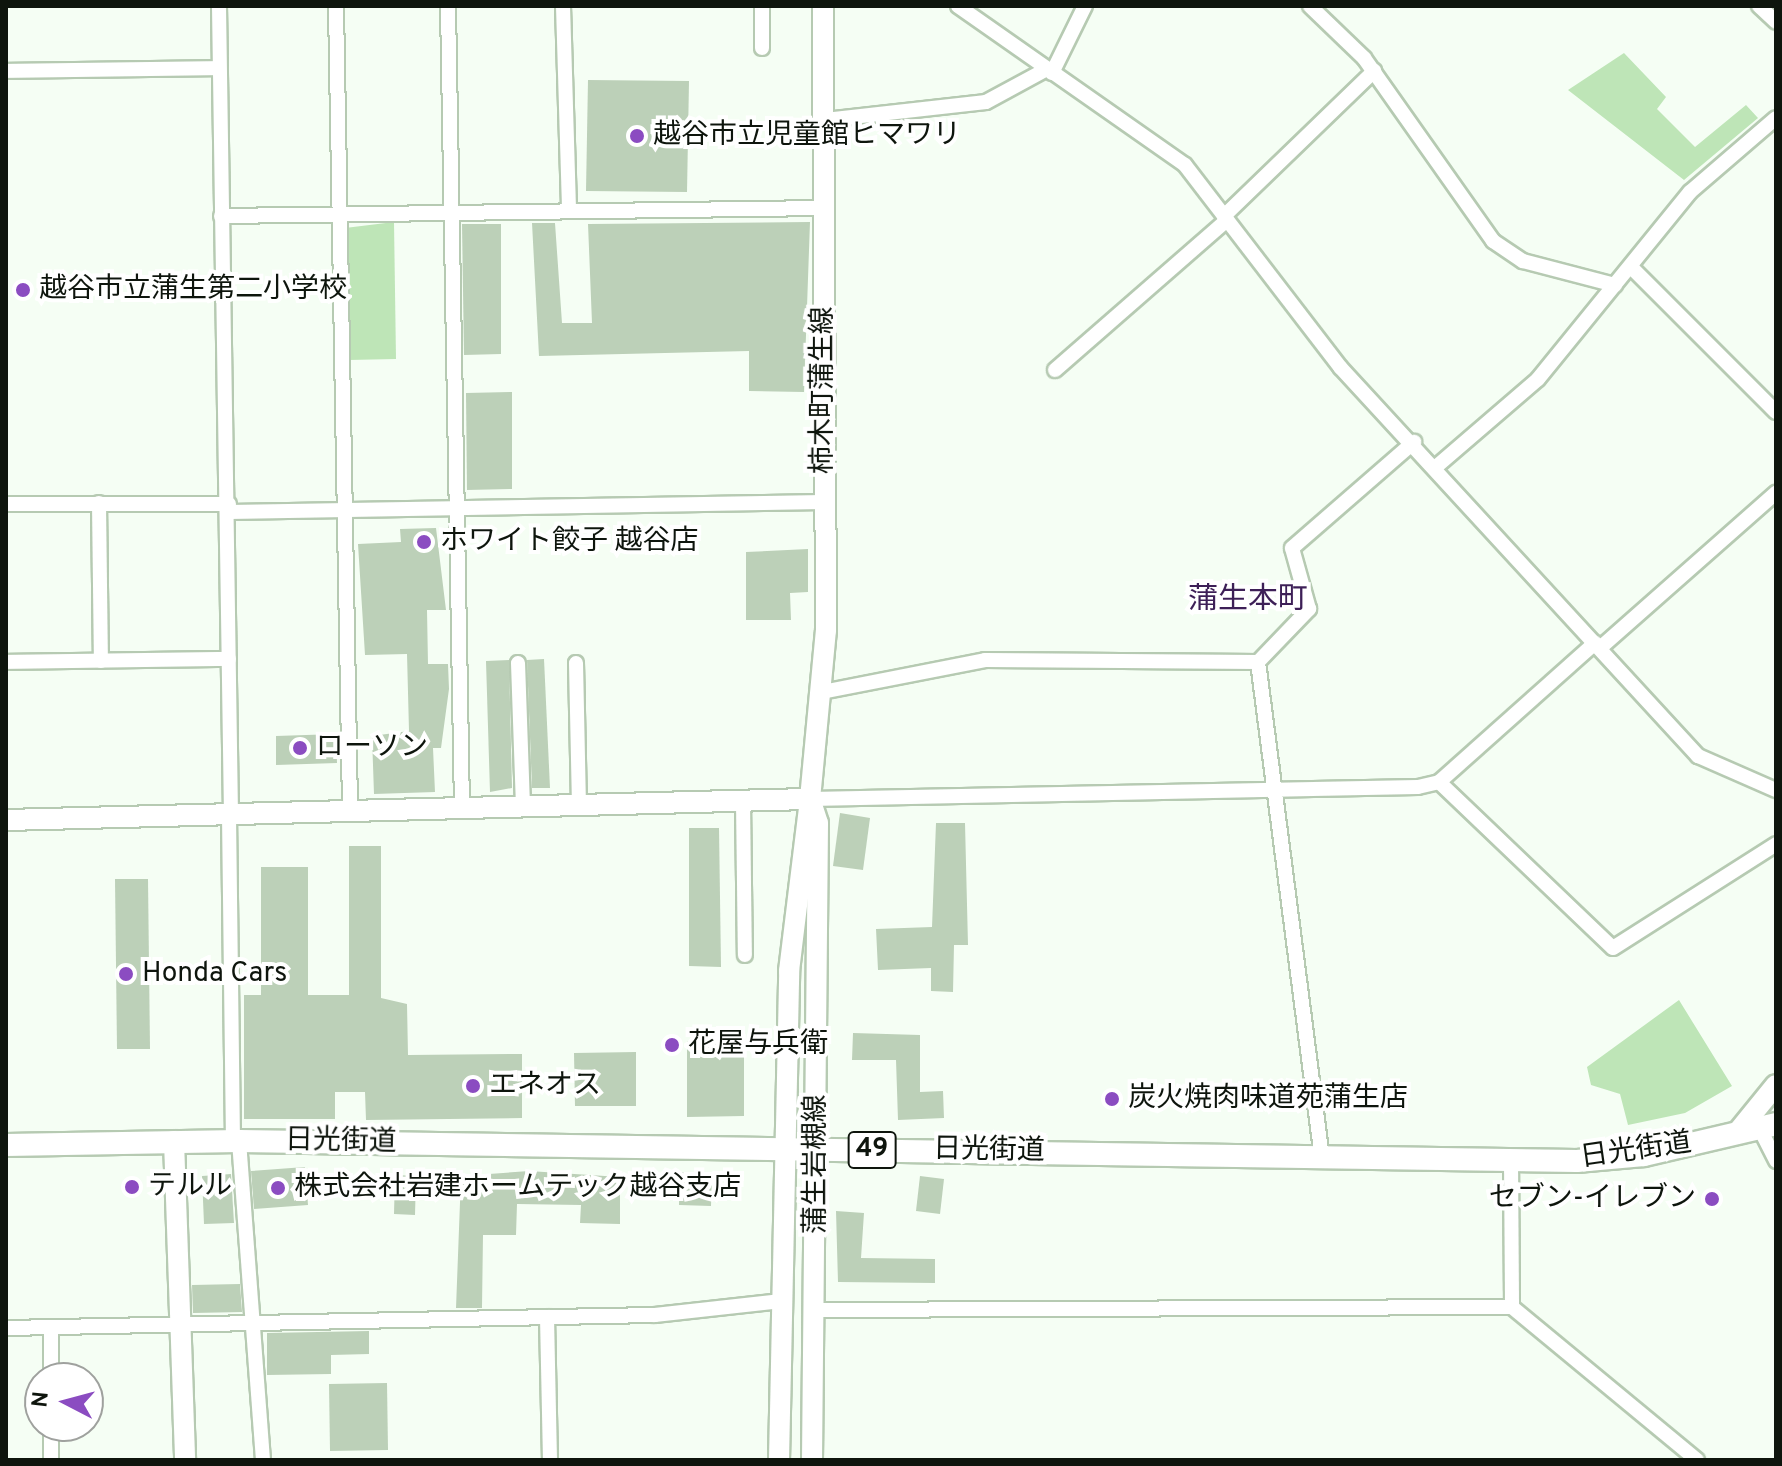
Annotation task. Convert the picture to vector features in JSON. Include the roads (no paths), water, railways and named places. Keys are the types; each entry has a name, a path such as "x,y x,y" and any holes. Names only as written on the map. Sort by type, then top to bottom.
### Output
{"main road":[{"name":"柿木町蒲生線","path":"812,773 822,692 823,6"},
{"name":"蒲生岩槻線","path":"812,773 810,799 818,823 817,1310 812,1460"},
{"path":"6,820 810,799 789,971 784,1148"},
{"path":"1736,1134 1776,1085"},
{"name":"日光街道","path":"6,1145 236,1141 1322,1158 1613,1159 1768,1126"},
{"path":"174,1141 185,1460"},
{"name":"蒲生岩槻線","path":"779,1460 784,1148"}],"street":[{"path":"219,6 229,508 236,1141 263,1460"},
{"path":"336,6 350,812"},
{"path":"448,6 462,810"},
{"path":"563,6 569,210"},
{"path":"762,6 762,48"},
{"path":"958,6 1185,165 1340,367 1437,466 1698,756 1776,790"},
{"path":"825,120 986,102 1049,71 1085,6"},
{"path":"1310,6 1374,71 1493,241 1523,261 1615,285"},
{"path":"1759,6 1776,22"},
{"path":"6,71 219,68"},
{"path":"1055,370 1226,218 1374,71"},
{"path":"1437,466 1538,379 1722,158 1776,118"},
{"path":"221,216 825,208"},
{"path":"1631,267 1776,412"},
{"path":"822,692 985,660 1258,662 1309,609 1292,548 1414,442"},
{"path":"810,799 1274,789 1439,782 1776,493"},
{"path":"6,504 99,503 346,512 457,507 824,502"},
{"path":"99,503 101,661"},
{"path":"6,662 229,659"},
{"path":"1258,662 1322,1158"},
{"path":"518,663 523,808"},
{"path":"576,663 579,806"},
{"path":"1439,782 1613,948 1776,844"},
{"path":"743,801 745,955"},
{"path":"1768,1126 1776,1161"},
{"path":"1511,1160 1512,1307"},
{"path":"6,1328 547,1317 781,1301"},
{"path":"817,1310 1512,1307 1697,1460"},
{"path":"547,1317 550,1460"},
{"path":"51,1327 51,1362"}],"place":[{"name":"越谷市立児童館ヒマワリ","path":"637,136"},
{"name":"越谷市立蒲生第二小学校","path":"23,290"},
{"name":"ホワイト餃子 越谷店","path":"424,542"},
{"name":"ローソン","path":"300,748"},
{"name":"Honda Cars","path":"126,974"},
{"name":"花屋与兵衛","path":"672,1045"},
{"name":"エネオス","path":"473,1086"},
{"name":"炭火焼肉味道苑蒲生店","path":"1112,1099"},
{"name":"テルル","path":"132,1187"},
{"name":"株式会社岩建ホームテック越谷支店","path":"278,1188"},
{"name":"セブン-イレブン","path":"1712,1199"}],"district":[{"name":"蒲生本町","path":"1248,601"}]}
